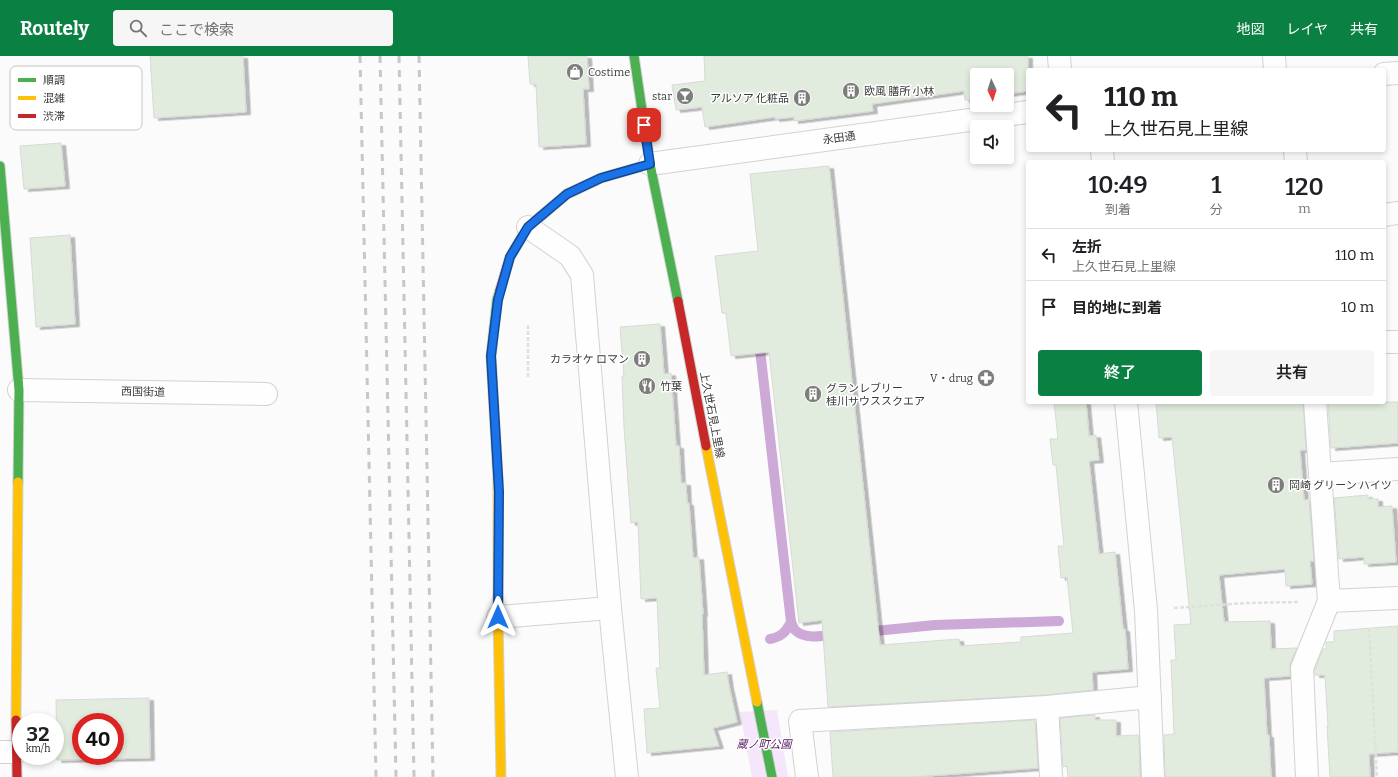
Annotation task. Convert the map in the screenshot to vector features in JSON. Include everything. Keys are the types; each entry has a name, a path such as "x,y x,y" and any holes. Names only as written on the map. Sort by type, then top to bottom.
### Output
{"street":[{"name":"上久世石見上里線","path":"634,56 650,164 772,777"},
{"path":"1058,56 1060,68"},
{"path":"1274,56 1275,68"},
{"path":"1386,74 1398,73"},
{"name":"永田通","path":"650,164 1026,112"},
{"path":"501,777 498,617 499,492 491,356 498,300 510,257 528,227 567,194 601,178 650,164"},
{"path":"0,166 16,390 8,752 17,777"},
{"path":"1386,215 1398,213"},
{"path":"528,227 570,256 582,275 610,608 627,777"},
{"path":"1386,342 1398,342"},
{"name":"西国街道","path":"16,390 266,394"},
{"path":"1126,404 1146,610 1154,777"},
{"path":"1307,777 1302,668 1329,601 1315,404"},
{"path":"1320,474 1398,470"},
{"path":"1329,601 1398,598"},
{"path":"498,617 610,608"},
{"path":"807,777 800,721 1047,706 1150,697"},
{"path":"1047,706 1051,777"}],"path":[{"path":"528,324 528,377"},
{"path":"1368,599 1377,777"},
{"path":"1146,610 1329,601"}],"green space":[{"name":"蔵ノ町公園","path":"777,710 788,777 752,777 740,712"}],"building":[{"path":"150,56 243,56 246,112 154,118"},
{"path":"528,56 587,56 589,89 583,89 586,144 539,147 536,84 530,84"},
{"path":"704,56 1028,56 1028,68 1026,68 1026,91 1014,93 1014,68 970,68 970,100 965,100 964,91 872,104 873,111 794,121 794,117 775,119 775,117 705,127 702,107 676,110 672,85 705,81"},
{"path":"61,143 65,186 24,189 20,146"},
{"path":"829,166 880,645 959,639 960,646 1021,642 1021,637 1073,633 1067,577 1061,578 1058,546 1064,546 1056,465 1053,465 1050,439 1058,439 1054,404 1086,404 1089,436 1096,435 1099,460 1089,461 1099,554 1115,552 1123,629 1125,629 1128,669 1092,672 1093,690 1046,695 828,707 822,620 799,623 769,352 731,356 726,313 722,313 715,256 758,251 750,174"},
{"path":"70,235 75,324 36,327 30,238"},
{"path":"660,324 664,374 671,373 676,446 679,446 681,483 686,483 693,558 699,557 703,614 704,675 727,672 737,722 713,728 719,746 647,753 644,709 660,708 656,668 660,668 657,598 641,599 638,522 631,523 624,427 622,376 624,376 620,327"},
{"path":"1386,402 1398,402 1398,443 1331,448 1328,404 1386,404"},
{"path":"1156,404 1303,404 1306,450 1300,450 1304,500 1309,500 1314,561 1310,561 1312,584 1286,586 1285,569 1219,575 1224,622 1270,621 1271,649 1297,648 1290,664 1290,676 1264,678 1271,777 1165,777 1164,735 1174,734 1171,660 1176,660 1174,625 1191,624 1172,437 1159,438"},
{"path":"1368,495 1368,499 1378,499 1378,507 1392,506 1396,562 1364,564 1364,557 1339,559 1334,498"},
{"path":"1398,626 1398,752 1369,754 1370,777 1330,777 1325,675 1315,675 1315,670 1323,649 1326,649 1326,642 1334,642 1334,631"},
{"path":"149,698 150,758 124,759 124,713 72,713 72,760 64,760 64,713 56,713 56,700"},
{"path":"1095,715 1095,720 1116,720 1116,736 1139,735 1140,777 1068,777 1067,766 1063,767 1060,718"},
{"path":"1035,720 1038,768 913,777 833,777 830,732"}],"waterway":[{"path":"759,341 791,622 795,630 804,635 825,636 835,634"},
{"path":"865,632 935,625 1059,621"},
{"path":"770,639 783,634 791,622"}],"railway":[{"path":"360,56 376,777"},
{"path":"380,56 396,777"},
{"path":"399,56 414,777"},
{"path":"419,56 433,777"}],"traffic: fast":[{"path":"634,56 650,164 678,301"},
{"path":"0,166 19,390 18,482"},
{"path":"498,479 491,356 497,300 500,290"},
{"path":"757,702 772,777"}],"traffic: slow":[{"path":"706,446 757,702"},
{"path":"498,479 498,617 501,777"},
{"path":"16,713 18,482"}],"traffic: jam":[{"path":"500,290 510,257 528,227 567,194 601,178 650,164"},
{"path":"678,301 706,446"},
{"path":"17,765 17,777"}],"place":[{"name":"Costime","path":"575,72"},
{"name":"欧風 膳所 小林","path":"851,91"},
{"name":"star","path":"685,96"},
{"name":"アルソア 化粧品","path":"802,98"},
{"name":"カラオケ ロマン","path":"642,359"},
{"name":"V・drug","path":"986,378"},
{"name":"竹葉","path":"647,386"},
{"name":"グランレブリー 桂川サウススクエア","path":"813,394"},
{"name":"岡崎 グリーン ハイツ","path":"1276,485"}],"route":[{"path":"498,617 499,492 491,356 498,300 510,257 528,227 567,194 601,178 650,164 644,125"}]}
